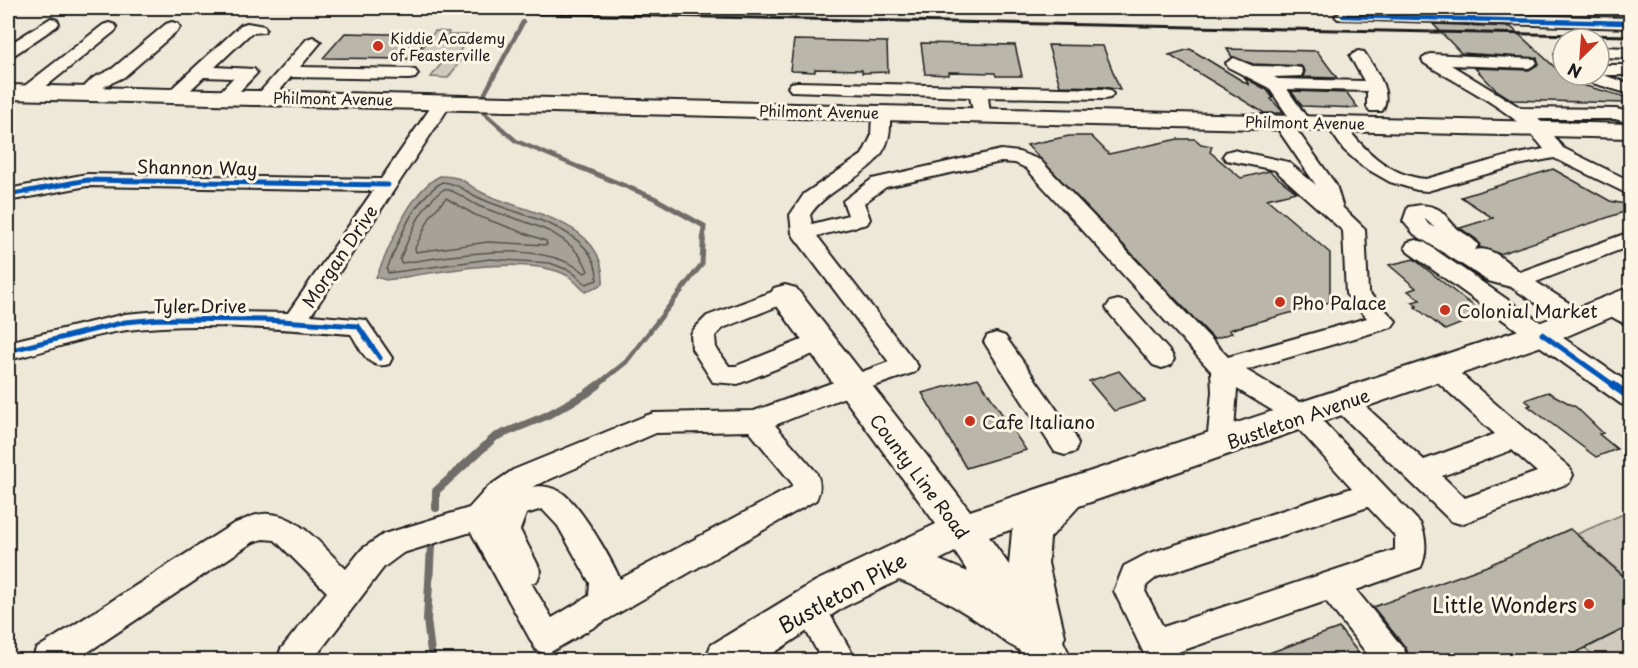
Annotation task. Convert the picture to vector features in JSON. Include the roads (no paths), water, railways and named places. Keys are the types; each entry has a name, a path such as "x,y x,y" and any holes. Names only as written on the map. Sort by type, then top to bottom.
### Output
{"main road":[{"name":"Philmont Avenue","path":"18,92 881,112 979,104 1291,122 1538,128 1572,121 1630,131"},
{"name":"County Line Road","path":"785,295 962,530 1051,660"},
{"name":"Bustleton Avenue","path":"962,530 1344,402 1578,320 1624,307"},
{"path":"1051,660 1033,594 1028,563 1031,531 1067,496"},
{"name":"Bustleton Pike","path":"734,658 809,607 895,561 962,530"},
{"path":"895,561 942,578 980,599 1016,625 1051,660"}],"street":[{"path":"1343,16 1630,22"},
{"path":"8,52 51,22"},
{"path":"95,93 117,82 118,73 172,27"},
{"path":"18,92 109,28"},
{"path":"166,95 227,28"},
{"path":"166,95 200,72 247,28 258,29"},
{"path":"265,97 313,42"},
{"path":"1611,52 1630,53"},
{"path":"1358,56 1373,80 1376,107"},
{"path":"1529,63 1430,59 1538,128 1556,152 1630,189"},
{"path":"1241,67 1373,80 1275,84 1241,67"},
{"path":"1611,70 1630,70"},
{"path":"200,72 249,73 225,96"},
{"path":"287,72 409,74"},
{"path":"1611,83 1630,89"},
{"path":"1275,84 1291,122 1326,185 1333,210"},
{"path":"797,87 979,104 1104,94"},
{"name":"Morgan Drive","path":"294,322 444,101"},
{"path":"293,660 373,558 394,543 478,518 498,495 522,478 654,423 756,421 851,384 906,366 803,233 800,214 811,198 870,158 880,137 881,112"},
{"path":"1517,113 1572,121 1616,114 1630,118"},
{"path":"1334,123 1353,149 1398,181 1414,185 1427,185 1515,160 1556,152"},
{"path":"803,233 860,219 853,201 879,183 1001,156 1019,158 1033,164 1223,368 1302,416 1374,493 1410,532 1410,558 1332,584 1160,653 1129,591 1135,576 1147,567 1374,493"},
{"path":"1223,368 1384,321 1357,294 1354,229 1281,166 1233,156"},
{"name":"Shannon Way","path":"8,195 87,180 388,185"},
{"path":"1578,320 1518,281 1447,230 1441,218 1422,211 1415,212 1413,222 1420,229 1496,276 1518,281 1630,239"},
{"path":"1416,247 1630,397"},
{"path":"785,295 715,322 703,334 704,349 722,375 738,375 822,342"},
{"path":"1118,308 1162,359"},
{"name":"Tyler Drive","path":"8,351 124,322 159,319 358,326 380,358"},
{"path":"996,342 1065,444"},
{"path":"1220,444 1225,392 1223,368"},
{"path":"1344,402 1461,513 1559,475 1440,369"},
{"path":"550,644 614,591 795,500 806,492 806,480 756,421"},
{"path":"1419,473 1516,437"},
{"path":"549,467 569,505 568,517"},
{"path":"550,644 505,530 515,507 529,499 541,497 551,500 568,517 614,591"},
{"path":"478,518 550,644"},
{"path":"48,660 243,533 263,526 283,529 347,591"},
{"path":"1332,584 1392,660"},
{"path":"809,607 840,660"}],"water":[{"path":"440,176 460,179 478,191 562,223 579,233 592,246 601,263 603,284 585,292 568,276 551,269 505,265 386,280 376,277 394,235 410,207 419,194"}],"waterway":[{"path":"484,95 523,22"},
{"path":"483,112 516,141 583,169"},
{"path":"579,167 654,198 704,226 702,264 626,362 596,386"},
{"path":"436,508 436,491 495,437 546,416 598,385"},
{"path":"431,546 427,620 432,660"}],"railway":[{"path":"273,8 1630,36"}],"place":[{"name":"Kiddie Academy of Feasterville","path":"378,46"},
{"name":"Pho Palace","path":"1280,302"},
{"name":"Colonial Market","path":"1445,310"},
{"name":"Cafe Italiano","path":"970,421"},
{"name":"Little Wonders","path":"1589,604"}]}
